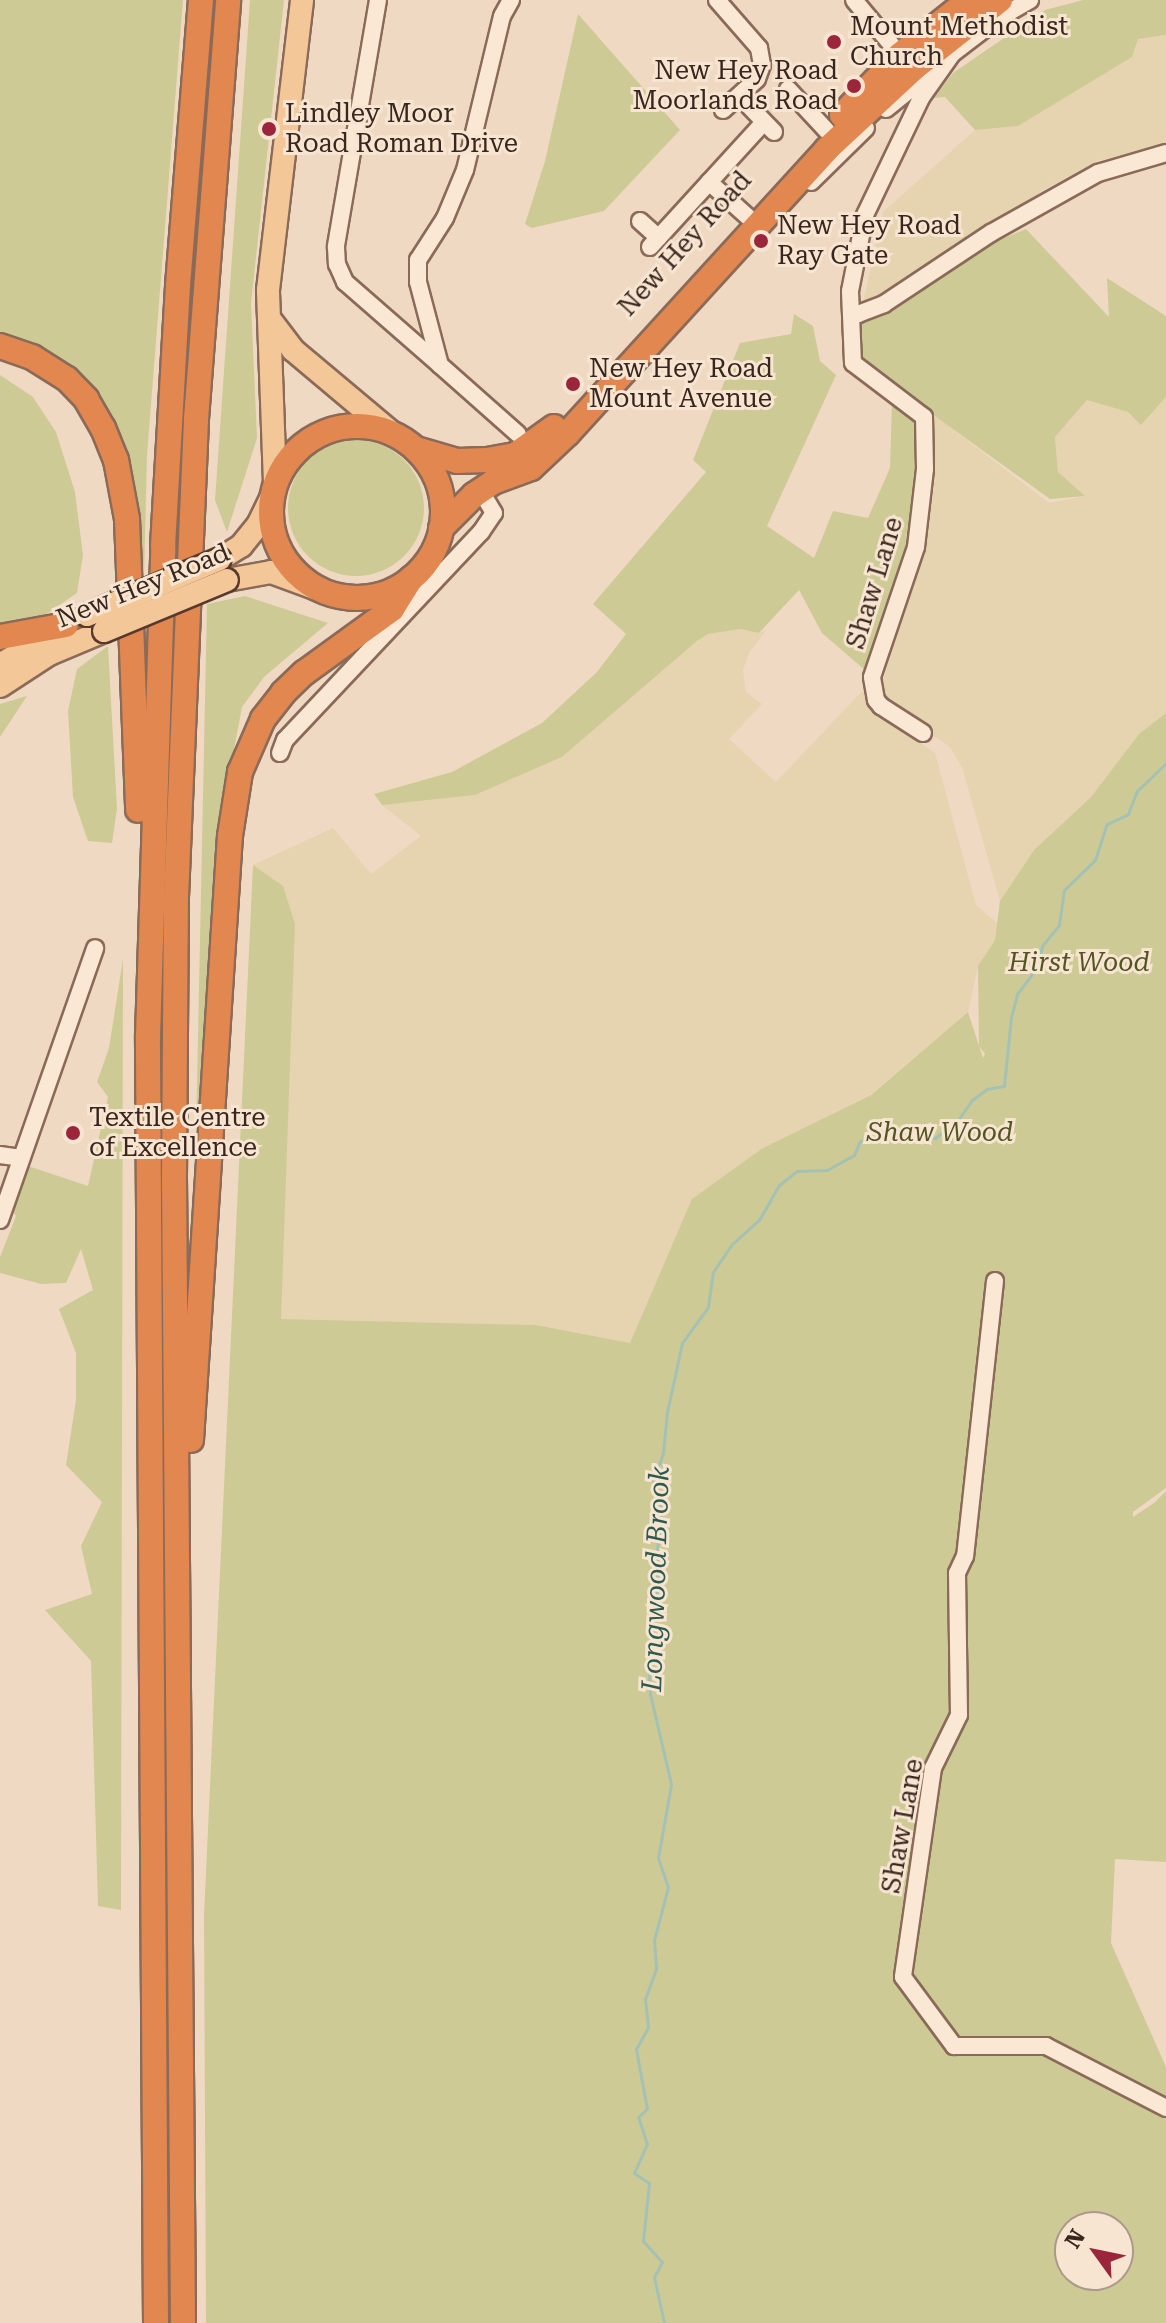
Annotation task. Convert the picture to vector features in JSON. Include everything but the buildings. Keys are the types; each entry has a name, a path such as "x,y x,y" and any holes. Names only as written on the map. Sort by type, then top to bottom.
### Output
{"highway":[{"path":"156,2323 148,1036 154,762 167,483 178,285 201,0"},
{"path":"183,2323 176,881 196,419 228,0"},
{"name":"New Hey Road","path":"441,528 480,490 531,468 568,433 906,62 969,0"},
{"name":"New Hey Road","path":"416,449 457,461 515,455 563,420 827,131 906,62 1000,0"},
{"path":"0,346 50,366 86,399 103,428 123,491 148,1036"},
{"path":"178,1642 230,836 240,772 263,719 283,693 304,673 392,609 435,549 441,528 441,493 436,478 416,449 393,434 352,426 330,430 309,440 288,459 273,491 271,521 277,546 289,566 315,588 337,596 360,598 382,595 411,579"},
{"path":"457,461 480,490"},
{"path":"0,637 77,620"}],"main road":[{"path":"273,491 275,403 269,318 271,263 302,0"},
{"path":"269,318 293,350 393,434"},
{"name":"New Hey Road","path":"0,686 49,654 104,631 223,570 258,525 273,491"},
{"name":"New Hey Road","path":"0,665 77,620 223,570 248,574 271,572 315,588"}],"street":[{"path":"378,0 336,247 337,264 345,282 518,434"},
{"path":"717,0 759,48 762,65 757,79 723,110"},
{"path":"854,0 906,62"},
{"path":"1030,0 999,18 952,54 921,98 865,215 850,291 851,311 858,314 884,304 991,233 1098,173 1166,153"},
{"path":"440,365 418,282 418,260 445,218 461,182 506,1"},
{"name":"New Hey Road","path":"705,281 882,113 952,54"},
{"path":"788,89 827,131"},
{"path":"640,221 654,242 709,182 769,127 749,106"},
{"path":"709,182 748,217"},
{"name":"Shaw Lane","path":"851,311 853,363 924,417 925,469 916,547 872,677 876,700 881,706 923,733"},
{"path":"280,753 285,740 481,532 494,513 480,490"},
{"path":"0,1220 95,948"},
{"path":"0,1155 21,1158"},
{"name":"Shaw Lane","path":"995,1281 966,1548 957,1573 959,1715 933,1768 903,1977 954,2046 1046,2046 1166,2108"}],"shaded area":[{"path":"1166,35 1166,143 1097,161 1043,190 881,299 863,303 883,212 975,130 1018,126 1132,57 1138,39"},
{"path":"1166,397 1166,713 1139,734 1091,797 1034,850 1000,901 962,767 949,746 887,705 881,686 928,535 934,415 1049,503 1085,496 1058,472 1055,437 1087,400 1128,412 1141,424"},
{"path":"740,629 759,633 766,630 749,653 743,670 746,692 762,704 729,739 776,782 867,686 874,710 935,753 976,905 997,923 995,940 978,966 968,1012 870,1095 763,1148 630,1343 536,1325 281,1319 253,865 333,828 371,874 421,836 382,805 475,795 562,757 697,641 708,634"}],"green space":[{"path":"0,0 183,0 147,455 144,579 134,583 107,425 0,341"},
{"path":"250,0 284,0 251,303 257,438 227,532 215,500"},
{"path":"1083,0 1166,0 1166,35 1138,39 1132,57 1018,126 975,130 945,97 934,98 953,73 1045,10"},
{"path":"578,14 680,130 604,211 532,228 525,224 545,161"},
{"path":"1026,229 1109,317 1107,278 1166,316 1166,397 1141,425 1128,412 1087,400 1055,437 1058,472 1085,496 1050,499 860,362 861,321 887,313 969,253"},
{"path":"794,314 813,326 820,361 836,375 767,526 814,558 833,511 868,518 890,468 892,403 920,421 920,465 905,548 866,671 822,633 799,590 759,633 740,629 708,634 697,641 562,757 475,795 382,805 374,794 452,772 542,723 597,672 626,634 593,604 706,472 693,460 740,343 791,334"},
{"path":"0,375 33,397 56,432 75,492 83,555 77,593 35,622 0,624"},
{"path":"356,440 382,445 404,460 419,482 424,508 419,534 404,556 382,571 356,576 330,571 308,556 293,534 288,508 293,482 308,460 330,445"},
{"path":"245,596 328,623 264,677 242,707 225,797 195,1181 207,604"},
{"path":"108,646 117,809 112,843 88,841 73,797 68,711 77,669"},
{"path":"27,696 0,737 0,704"},
{"path":"1166,713 1166,1488 1133,1512 1133,1517 1166,1491 1166,1862 1115,1859 1111,1943 1166,2067 1166,2323 206,2323 204,1915 253,865 283,886 295,924 281,1319 536,1325 630,1343 692,1199 763,1148 871,1095 968,1012 979,1046 978,966 995,940 1000,901 1034,850 1091,797 1139,734"},
{"path":"123,959 121,1910 98,1906 91,1661 45,1610 92,1594 81,1546 102,1502 66,1465 76,1400 76,1353 59,1309 93,1290 81,1249 66,1283 41,1284 0,1273 0,1257 16,1216 13,1212 28,1166 88,1186 108,1097 97,1082 109,1048"}],"waterway":[{"name":"Longwood Brook","path":"664,2323 654,2277 662,2262 643,2241 649,2183 634,2173 647,2144 638,2117 647,2109 636,2049 648,2027 645,1999 656,1968 654,1940 668,1887 658,1858 671,1784 650,1694 648,1661 657,1611 657,1549 662,1509 653,1482 663,1453 667,1412 682,1343 708,1307 713,1272 731,1245 759,1220 779,1185 797,1171 827,1170 854,1155 860,1141 878,1136 935,1138 958,1120 972,1100 987,1089 1004,1086 1011,1017 1017,994 1036,969 1042,946 1059,925 1064,890 1095,860 1107,824 1128,814 1137,791 1166,763"}],"place":[{"name":"Mount Methodist Church","path":"834,42"},
{"name":"New Hey Road Moorlands Road","path":"854,86"},
{"name":"Lindley Moor Road Roman Drive","path":"269,129"},
{"name":"New Hey Road Ray Gate","path":"761,241"},
{"name":"New Hey Road Mount Avenue","path":"573,384"},
{"name":"Textile Centre of Excellence","path":"73,1133"}],"park label":[{"name":"Hirst Wood","path":"1079,963"},
{"name":"Shaw Wood","path":"940,1133"}]}
